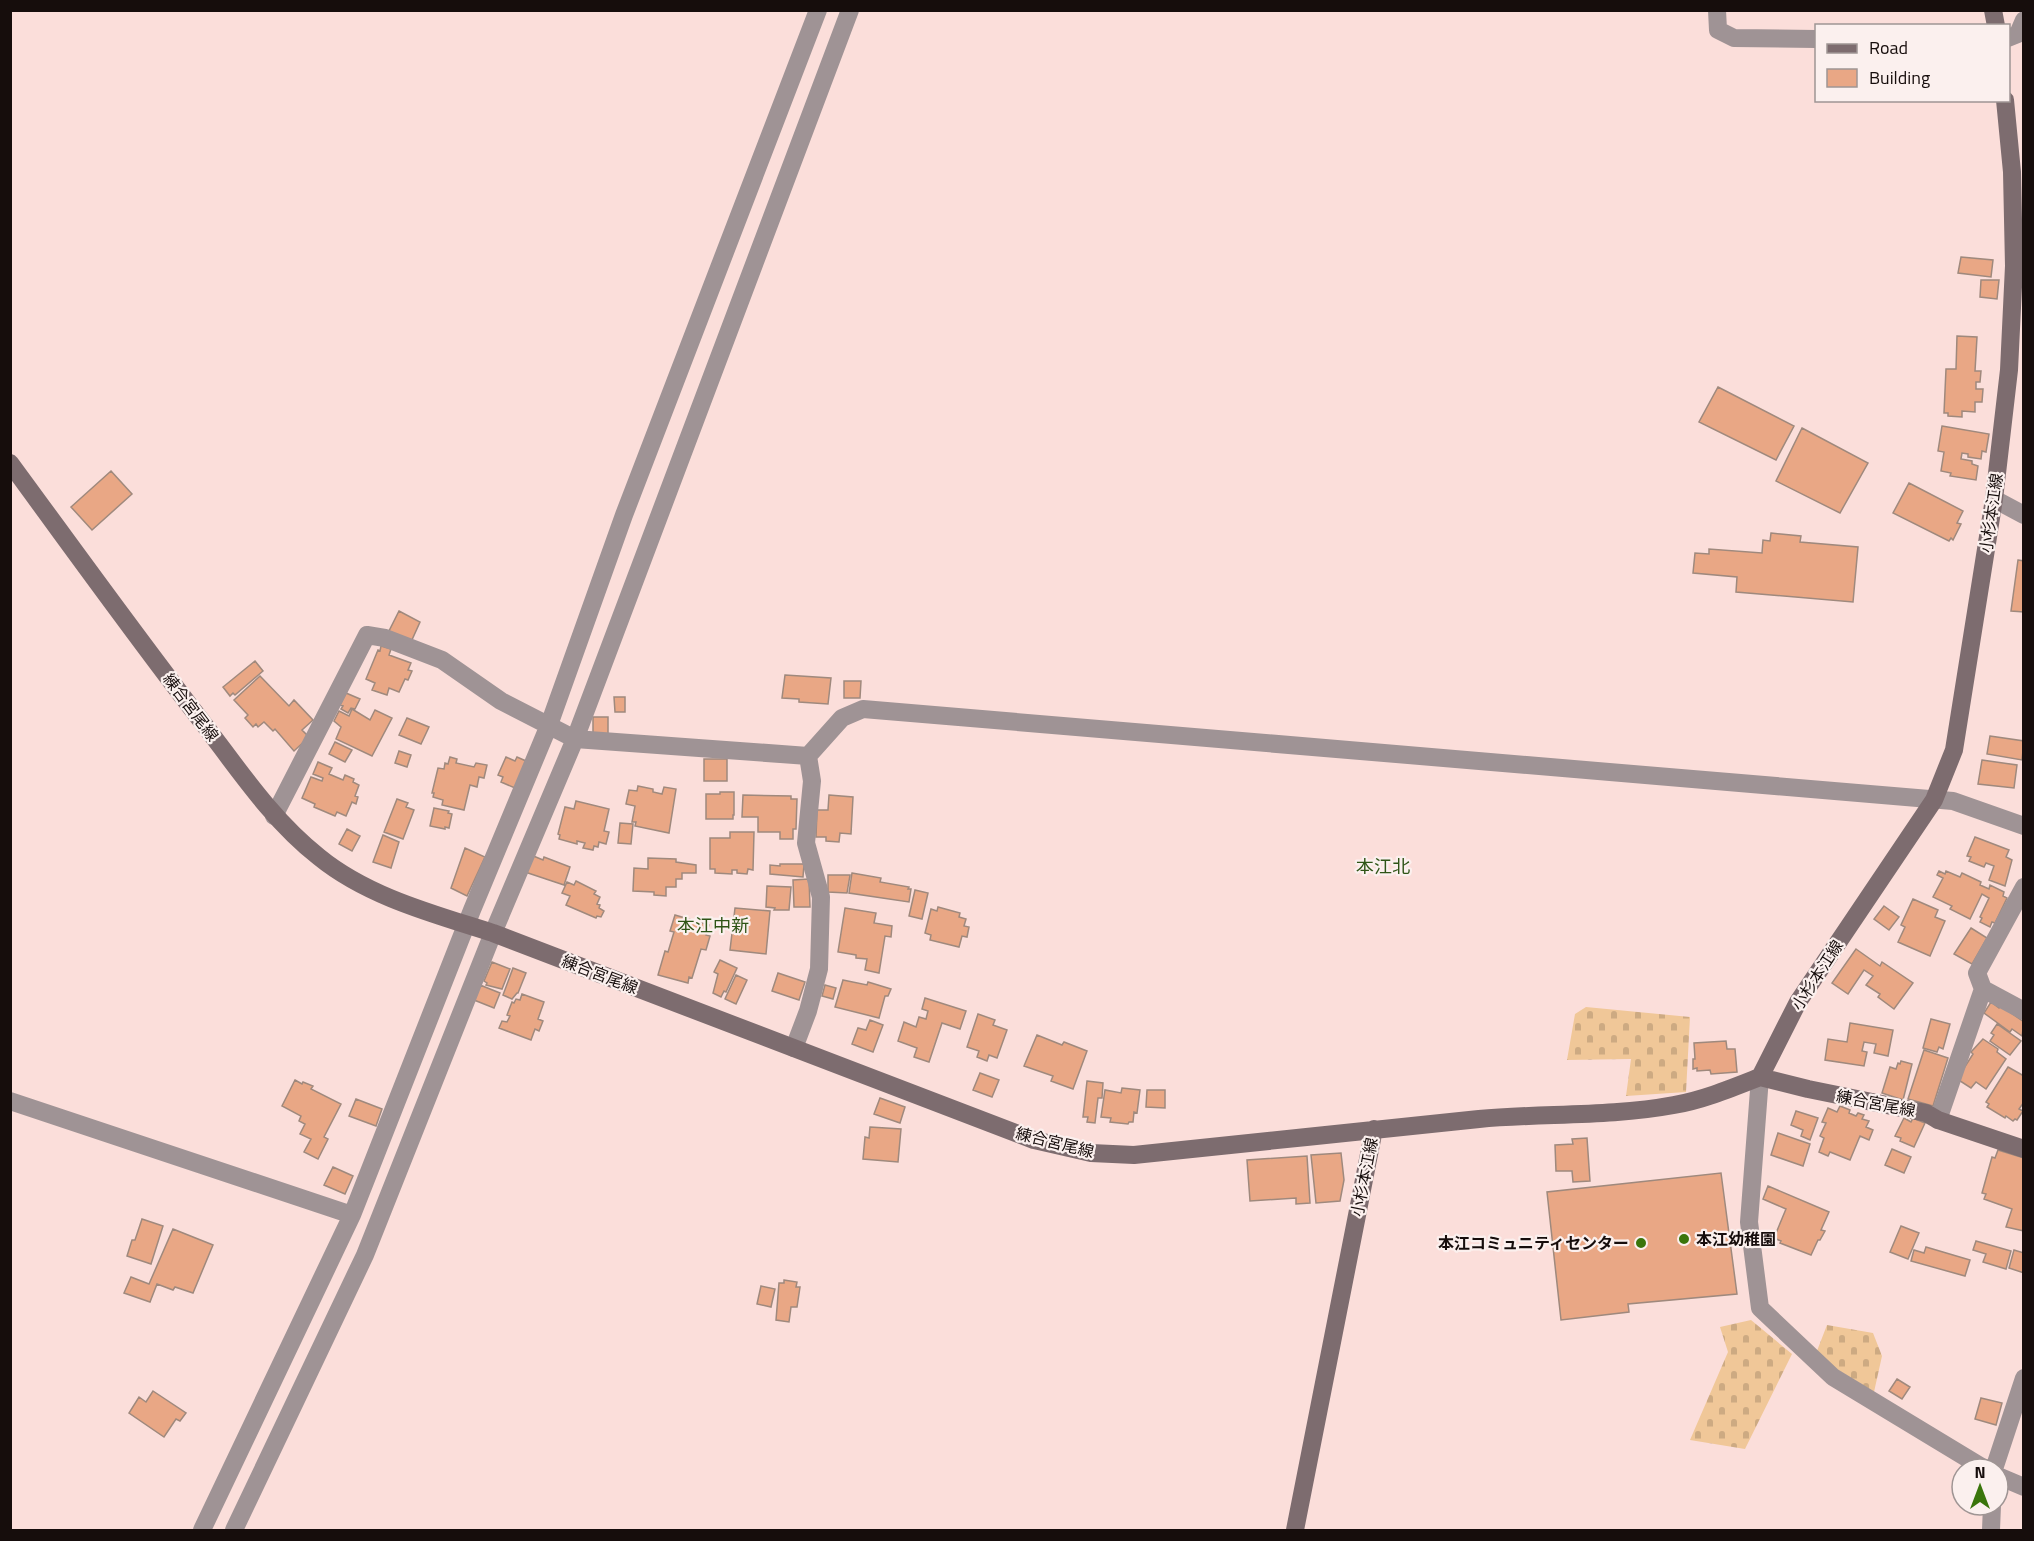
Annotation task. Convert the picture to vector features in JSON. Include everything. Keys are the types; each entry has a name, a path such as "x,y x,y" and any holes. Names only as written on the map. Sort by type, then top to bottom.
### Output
{"main road":[{"name":"小杉本江線","path":"1295,1530 1374,1129 1510,1116 1615,1112 1675,1105 1724,1091 1760,1077 1798,1002 1934,800 1954,750 1994,498 2009,370 2014,266 2012,172 2005,102"},
{"name":"練合宮尾線","path":"10,463 186,702 274,816 319,858 362,886 493,933 1034,1140 1091,1153 1134,1155 1374,1129"},
{"name":"練合宮尾線","path":"1760,1077 1926,1113 1938,1120 2024,1149"}],"street":[{"path":"202,1530 352,1215 466,924 549,725 624,515 818,10"},
{"path":"234,1530 365,1255 493,933 575,738 850,10"},
{"path":"1717,10 1718,30 1734,38 1815,39"},
{"path":"2010,37 2018,34 2024,20"},
{"path":"1994,498 2024,515"},
{"path":"274,816 367,634 385,638 442,660 501,701 575,738 808,756"},
{"path":"808,756 842,718 863,710 1953,801 2024,826"},
{"path":"794,1048 808,1011 819,969 821,897 806,843 812,781 808,756"},
{"path":"1938,1120 1983,989 1977,973 2024,888"},
{"path":"1983,989 2024,1011"},
{"path":"1760,1077 1749,1222 1760,1308 1833,1377 1965,1457"},
{"path":"10,1101 352,1215"},
{"path":"1998,1457 2024,1378"},
{"path":"2010,1481 2024,1487"}],"green space":[{"path":"1586,1007 1690,1017 1686,1092 1626,1096 1631,1059 1567,1060 1575,1014"},
{"path":"1751,1320 1792,1354 1745,1449 1690,1440 1728,1352 1720,1327"},
{"path":"1827,1325 1873,1333 1882,1356 1874,1392 1815,1356"}],"building":[{"path":"1961,257 1993,260 1991,277 1958,273"},
{"path":"1981,280 1999,280 1997,299 1980,297"},
{"path":"1957,336 1977,337 1975,371 1981,371 1980,382 1976,382 1976,389 1983,389 1982,402 1975,402 1975,412 1962,411 1962,417 1948,416 1948,413 1944,413 1946,369 1956,369"},
{"path":"1718,387 1794,426 1776,460 1699,422"},
{"path":"1942,426 1989,434 1986,452 1982,451 1981,459 1968,457 1968,454 1962,453 1961,459 1972,461 1972,464 1978,466 1976,480 1950,476 1951,473 1941,471 1944,452 1938,451"},
{"path":"1802,428 1868,463 1840,513 1776,481"},
{"path":"111,471 132,494 92,530 71,507"},
{"path":"1909,483 1963,511 1957,523 1961,524 1953,540 1951,538 1949,541 1893,513"},
{"path":"1771,533 1801,536 1800,542 1858,547 1853,602 1736,592 1737,577 1693,573 1695,553 1709,554 1709,549 1762,553 1763,540 1770,541"},
{"path":"2018,560 2024,561 2024,612 2011,611"},
{"path":"399,611 420,622 411,642 389,631"},
{"path":"381,646 391,649 389,655 411,663 408,670 412,671 399,692 389,688 387,695 372,690 375,683 366,679"},
{"path":"255,661 263,671 235,695 233,693 230,696 223,687"},
{"path":"785,675 831,678 828,704 782,698"},
{"path":"260,676 289,706 294,700 313,720 302,730 309,737 294,751 275,729 273,731 264,722 258,727 256,724 253,727 245,718 248,715 234,700"},
{"path":"844,681 861,681 860,698 844,698"},
{"path":"346,693 360,699 355,709 351,708 348,713 341,709 343,706 340,705"},
{"path":"614,697 625,697 625,712 615,712"},
{"path":"352,709 370,720 375,710 392,718 372,756 336,739 341,727 334,721 339,711 349,716"},
{"path":"593,717 608,717 608,734 593,733"},
{"path":"407,718 429,727 421,744 399,735"},
{"path":"1990,736 2024,741 2022,760 1987,754"},
{"path":"335,742 352,750 345,762 329,754"},
{"path":"399,751 411,755 407,767 395,763"},
{"path":"450,757 457,759 456,763 474,767 476,763 487,765 484,778 479,777 477,787 470,785 464,810 442,805 443,800 433,797 438,768 444,769"},
{"path":"506,757 515,761 517,757 526,761 515,788 501,782 503,777 498,775"},
{"path":"704,759 727,759 727,781 704,781"},
{"path":"1982,760 2017,765 2014,788 1978,784"},
{"path":"318,762 332,768 329,774 343,780 345,775 354,779 353,782 359,785 355,796 358,797 356,804 352,802 346,816 337,812 335,816 314,807 315,804 302,798 311,777 322,781 323,778 313,774"},
{"path":"638,786 653,789 653,792 662,794 664,787 676,789 669,833 635,826 636,822 632,822 635,806 626,804 629,790 637,791"},
{"path":"720,792 734,792 733,819 706,819 706,794 720,794"},
{"path":"743,795 791,796 791,799 797,799 796,829 793,829 793,839 780,839 780,832 758,832 758,817 742,817"},
{"path":"829,795 853,797 851,834 840,833 839,842 826,841 826,837 816,837 817,810 828,810"},
{"path":"397,799 408,803 406,807 414,810 403,839 384,832"},
{"path":"576,801 609,809 604,831 609,832 606,844 599,842 598,847 594,846 593,850 583,848 585,843 577,841 577,844 559,839 558,834 565,807 574,809"},
{"path":"434,808 449,811 448,813 452,814 449,828 430,826"},
{"path":"620,823 633,824 631,844 618,843"},
{"path":"347,829 360,836 352,851 339,844"},
{"path":"730,832 754,832 753,870 748,869 747,874 737,873 737,870 732,870 732,874 715,873 715,869 710,869 710,838 730,838"},
{"path":"383,835 399,842 391,868 373,862"},
{"path":"1975,837 2009,850 2006,857 2012,860 2005,886 1989,880 1994,866 1986,863 1984,867 1969,861 1971,857 1967,856"},
{"path":"465,848 485,857 467,896 451,888"},
{"path":"531,855 543,860 544,857 570,867 564,885 525,872"},
{"path":"648,858 676,859 676,862 696,865 696,873 682,873 682,879 676,879 676,887 666,887 666,896 654,895 654,892 633,891 634,868 648,869"},
{"path":"780,864 804,864 803,877 770,874 770,865 780,866"},
{"path":"1939,871 1945,874 1946,871 1960,877 1962,873 1981,882 1980,885 1989,889 1990,885 2004,892 2003,896 2007,898 1995,923 1992,922 1990,927 1980,922 1989,898 1982,894 1970,919 1950,909 1952,906 1933,897 1943,878 1937,875"},
{"path":"852,873 881,878 880,882 909,887 908,889 911,889 909,902 849,893"},
{"path":"828,875 850,875 847,893 828,892"},
{"path":"809,879 810,907 794,907 793,880"},
{"path":"576,881 596,891 594,894 600,897 597,904 604,911 601,917 596,918 566,905 570,896 562,893 567,882 574,885"},
{"path":"767,886 791,887 789,910 774,910 775,908 766,907"},
{"path":"915,890 928,893 922,919 909,916"},
{"path":"1913,899 1938,910 1935,917 1945,921 1930,956 1898,942 1905,927 1901,925"},
{"path":"1884,906 1899,917 1889,930 1874,919"},
{"path":"938,907 960,913 959,917 966,919 964,926 969,927 967,937 962,936 959,947 930,940 931,935 925,933 931,909 937,911"},
{"path":"735,908 770,911 766,954 730,950"},
{"path":"845,908 876,913 874,923 892,926 891,937 885,936 879,973 865,970 867,959 838,952"},
{"path":"675,915 709,925 706,935 710,936 706,950 701,949 692,978 689,977 688,983 658,975 665,951 668,952 674,932 670,931"},
{"path":"1971,928 1987,938 1972,964 1954,954"},
{"path":"1856,949 1880,966 1882,962 1913,983 1894,1009 1878,997 1880,994 1866,985 1873,976 1864,970 1848,994 1832,983"},
{"path":"720,960 737,968 726,992 724,991 721,997 713,993 718,974 714,972"},
{"path":"492,962 510,969 502,989 486,985 484,981"},
{"path":"513,968 526,973 518,993 512,999 503,995"},
{"path":"778,973 805,982 799,1000 772,991"},
{"path":"736,975 747,980 736,1004 725,999"},
{"path":"843,980 867,985 868,982 891,989 888,996 885,996 879,1018 835,1007"},
{"path":"480,985 500,993 494,1008 474,1000"},
{"path":"825,985 836,988 833,999 822,996"},
{"path":"522,994 544,1002 538,1019 543,1021 539,1031 535,1029 531,1040 499,1028 502,1021 507,1022 510,1016 507,1015 512,1002 514,1003 516,999 520,1000"},
{"path":"925,998 966,1011 960,1029 942,1023 929,1062 914,1057 917,1048 898,1041 904,1022 916,1027 919,1017 926,1019 928,1011 922,1009"},
{"path":"1991,1002 2024,1022 2022,1036 2012,1029 2010,1032 1984,1013"},
{"path":"978,1014 995,1020 993,1025 1007,1030 997,1058 989,1055 987,1061 977,1057 979,1051 967,1047"},
{"path":"1931,1019 1950,1024 1943,1049 1939,1047 1937,1052 1923,1048"},
{"path":"870,1020 883,1025 873,1052 852,1044 858,1028 866,1030"},
{"path":"1850,1023 1893,1030 1888,1056 1874,1053 1876,1044 1864,1042 1862,1051 1867,1052 1864,1066 1825,1060 1828,1039 1847,1042"},
{"path":"1997,1024 2021,1041 2010,1055 1990,1041 1994,1035 1991,1033"},
{"path":"1037,1035 1062,1045 1064,1042 1087,1051 1073,1089 1051,1081 1053,1076 1024,1066"},
{"path":"1983,1039 1998,1049 1997,1052 2006,1059 1986,1089 1976,1082 1971,1088 1957,1079 1973,1054 1971,1052"},
{"path":"1726,1041 1727,1049 1735,1049 1737,1072 1711,1074 1710,1070 1693,1069 1694,1043"},
{"path":"1924,1050 1948,1058 1933,1106 1908,1099"},
{"path":"1901,1061 1912,1064 1903,1100 1882,1093 1890,1067 1896,1069"},
{"path":"2008,1067 2024,1076 2024,1102 2019,1109 2023,1111 2017,1120 2013,1121 1987,1107 1989,1104 1986,1102"},
{"path":"980,1073 999,1080 992,1097 973,1090"},
{"path":"295,1080 313,1086 311,1089 341,1104 324,1137 328,1139 318,1159 304,1152 311,1139 300,1134 305,1124 299,1121 301,1116 282,1106"},
{"path":"1087,1081 1103,1083 1102,1098 1098,1098 1095,1123 1087,1122 1088,1117 1083,1117"},
{"path":"1122,1088 1140,1090 1137,1113 1134,1112 1133,1122 1128,1124 1110,1122 1111,1118 1101,1117 1105,1090 1121,1093"},
{"path":"1147,1090 1165,1090 1165,1108 1146,1107"},
{"path":"880,1098 905,1107 900,1123 874,1114"},
{"path":"356,1099 382,1109 376,1126 349,1116"},
{"path":"1840,1106 1850,1110 1849,1113 1856,1116 1858,1113 1864,1115 1862,1119 1869,1121 1866,1127 1873,1130 1869,1140 1860,1136 1850,1160 1830,1152 1828,1156 1819,1152 1824,1138 1820,1136 1826,1123 1822,1122 1828,1108 1837,1112"},
{"path":"1796,1111 1818,1118 1810,1140 1801,1136 1803,1130 1791,1125"},
{"path":"1904,1118 1911,1122 1913,1118 1925,1123 1914,1147 1900,1141 1901,1138 1895,1136"},
{"path":"870,1127 901,1129 898,1162 863,1159 865,1137 869,1138"},
{"path":"1778,1133 1810,1144 1803,1166 1771,1155"},
{"path":"1587,1138 1590,1181 1573,1182 1572,1171 1556,1171 1555,1145 1573,1144 1572,1139"},
{"path":"1892,1149 1911,1157 1904,1173 1885,1165"},
{"path":"1998,1150 2024,1158 2024,1231 2006,1227 2012,1209 1984,1199 1986,1194 1982,1193 1992,1157 1995,1158"},
{"path":"1341,1153 1344,1180 1340,1201 1316,1203 1311,1155"},
{"path":"1307,1156 1310,1203 1296,1204 1296,1198 1250,1201 1247,1160"},
{"path":"333,1167 353,1176 345,1194 324,1185"},
{"name":"本江コミュニティセンター","path":"1721,1173 1737,1294 1628,1304 1629,1312 1561,1320 1547,1192"},
{"path":"1768,1186 1829,1212 1821,1230 1825,1231 1811,1255 1780,1243 1781,1241 1774,1238 1786,1209 1763,1199"},
{"path":"142,1219 163,1226 151,1264 127,1256"},
{"path":"1901,1226 1919,1233 1908,1259 1890,1252"},
{"path":"173,1229 213,1245 193,1293 175,1287 173,1290 157,1284 150,1302 124,1293 131,1277 149,1284"},
{"path":"1976,1241 2011,1251 2006,1269 1983,1262 1986,1254 1973,1250"},
{"path":"1926,1247 1970,1260 1965,1276 1911,1261 1914,1250 1924,1253"},
{"path":"2014,1250 2024,1253 2024,1273 2009,1268"},
{"path":"784,1280 797,1282 796,1287 800,1287 797,1307 791,1307 789,1322 776,1320 779,1283 784,1283"},
{"path":"761,1286 775,1289 771,1307 757,1304"},
{"path":"1897,1379 1910,1387 1902,1399 1889,1391"},
{"path":"153,1391 186,1413 180,1421 176,1419 164,1437 129,1413 139,1397 146,1402"},
{"path":"1981,1398 2002,1403 1996,1425 1975,1419"}],"place":[{"name":"本江幼稚園","path":"1684,1239"},
{"name":"本江コミュニティセンター","path":"1641,1243"}],"district":[{"name":"本江北","path":"1383,867"},
{"name":"本江中新","path":"713,926"}]}
